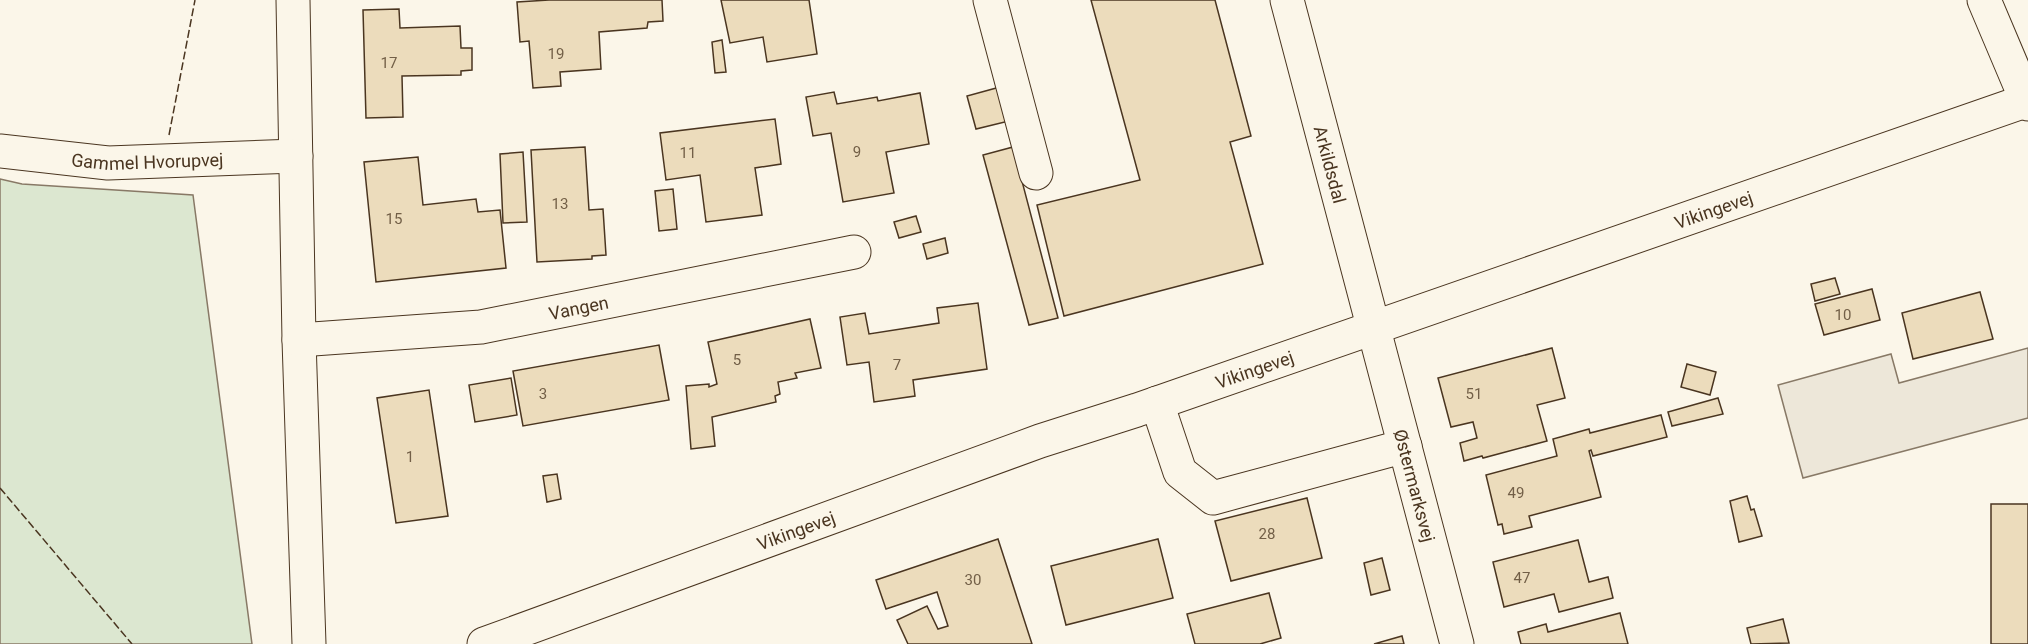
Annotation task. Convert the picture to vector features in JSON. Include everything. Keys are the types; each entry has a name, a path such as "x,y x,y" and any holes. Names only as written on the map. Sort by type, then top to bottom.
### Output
{"street":[{"path":"293,0 299,340 309,644"},
{"path":"990,0 1036,173"},
{"name":"Arkildsdal","path":"1287,0 1375,327"},
{"name":"Vikingevej","path":"484,644 1040,441 1157,403 2028,102 1983,0"},
{"name":"Gammel Hvorupvej","path":"0,151 108,163 296,156"},
{"name":"Vangen","path":"299,340 481,327 854,252"},
{"name":"Østermarksvej","path":"1375,327 1457,644"},
{"path":"1157,403 1180,472 1213,498 1405,446"}],"green space":[{"path":"0,179 22,184 193,195 252,644 0,644"}],"shaded area":[{"path":"2028,348 2028,418 1803,478 1778,385 1891,354 1899,383"}],"building":[{"path":"662,0 663,21 648,22 647,28 599,32 601,69 560,72 561,86 533,88 529,41 520,42 517,2"},
{"path":"721,0 809,0 817,54 767,62 763,37 730,43"},
{"path":"1091,0 1215,0 1251,136 1230,142 1263,264 1064,316 1037,205 1140,180"},
{"path":"399,9 400,28 460,26 461,48 472,48 472,70 461,71 461,75 402,76 403,117 366,118 363,10"},
{"path":"722,40 726,72 715,73 712,42"},
{"path":"1000,87 1009,121 976,129 967,96"},
{"path":"834,92 837,104 877,97 878,101 920,93 929,144 886,152 894,193 843,202 831,133 813,136 806,97"},
{"path":"775,119 781,164 755,168 762,215 706,222 700,175 666,180 660,133"},
{"path":"585,147 589,210 603,209 606,255 592,256 592,259 537,262 531,150"},
{"path":"1013,147 1058,318 1029,325 983,155"},
{"path":"523,152 527,222 503,223 500,154"},
{"path":"418,157 423,205 476,199 478,212 500,210 506,268 376,282 364,162"},
{"path":"673,189 677,229 659,231 655,191"},
{"path":"916,216 921,232 899,238 894,222"},
{"path":"945,238 948,253 927,259 923,244"},
{"path":"1835,278 1840,294 1815,301 1811,284"},
{"path":"1872,289 1880,320 1824,335 1815,304"},
{"path":"1980,292 1993,339 1913,359 1902,313"},
{"path":"978,303 987,369 913,380 915,396 874,402 869,362 847,365 840,317 865,313 869,334 939,323 937,308"},
{"path":"810,319 821,368 795,373 797,378 778,382 780,394 775,396 776,402 712,417 715,446 691,449 686,386 709,384 709,387 717,384 708,342"},
{"path":"659,345 669,400 523,426 513,371"},
{"path":"1552,348 1565,398 1537,405 1547,441 1464,461 1460,443 1477,438 1473,422 1451,427 1438,378"},
{"path":"1687,364 1716,372 1710,395 1681,387"},
{"path":"511,378 517,415 475,422 469,385"},
{"path":"429,390 448,516 396,523 377,398"},
{"path":"1718,398 1723,414 1672,426 1668,412"},
{"path":"1661,415 1667,437 1593,456 1591,450 1589,451 1601,497 1529,516 1532,527 1504,534 1502,524 1498,525 1486,475 1557,456 1553,439 1589,429 1590,433"},
{"path":"557,474 561,499 547,502 543,476"},
{"path":"1747,496 1751,510 1754,509 1762,536 1739,542 1730,501"},
{"path":"1307,498 1322,558 1231,581 1215,521"},
{"path":"1991,504 2028,504 2028,644 1991,644"},
{"path":"998,539 1032,644 908,644 897,620 927,606 938,629 948,626 937,592 886,609 876,580"},
{"path":"1158,539 1173,598 1066,625 1051,566"},
{"path":"1578,540 1589,582 1608,577 1613,598 1559,612 1554,594 1504,607 1493,562"},
{"path":"1382,558 1390,590 1371,595 1364,563"},
{"path":"1269,593 1281,638 1260,644 1195,644 1187,614"},
{"path":"1620,613 1628,644 1521,644 1518,632 1546,624 1548,632"},
{"path":"1783,619 1789,643 1751,644 1747,628"},
{"path":"1402,636 1404,644 1374,644"}],"fence":[{"path":"169,135 195,0"},
{"path":"0,488 132,644"}]}
